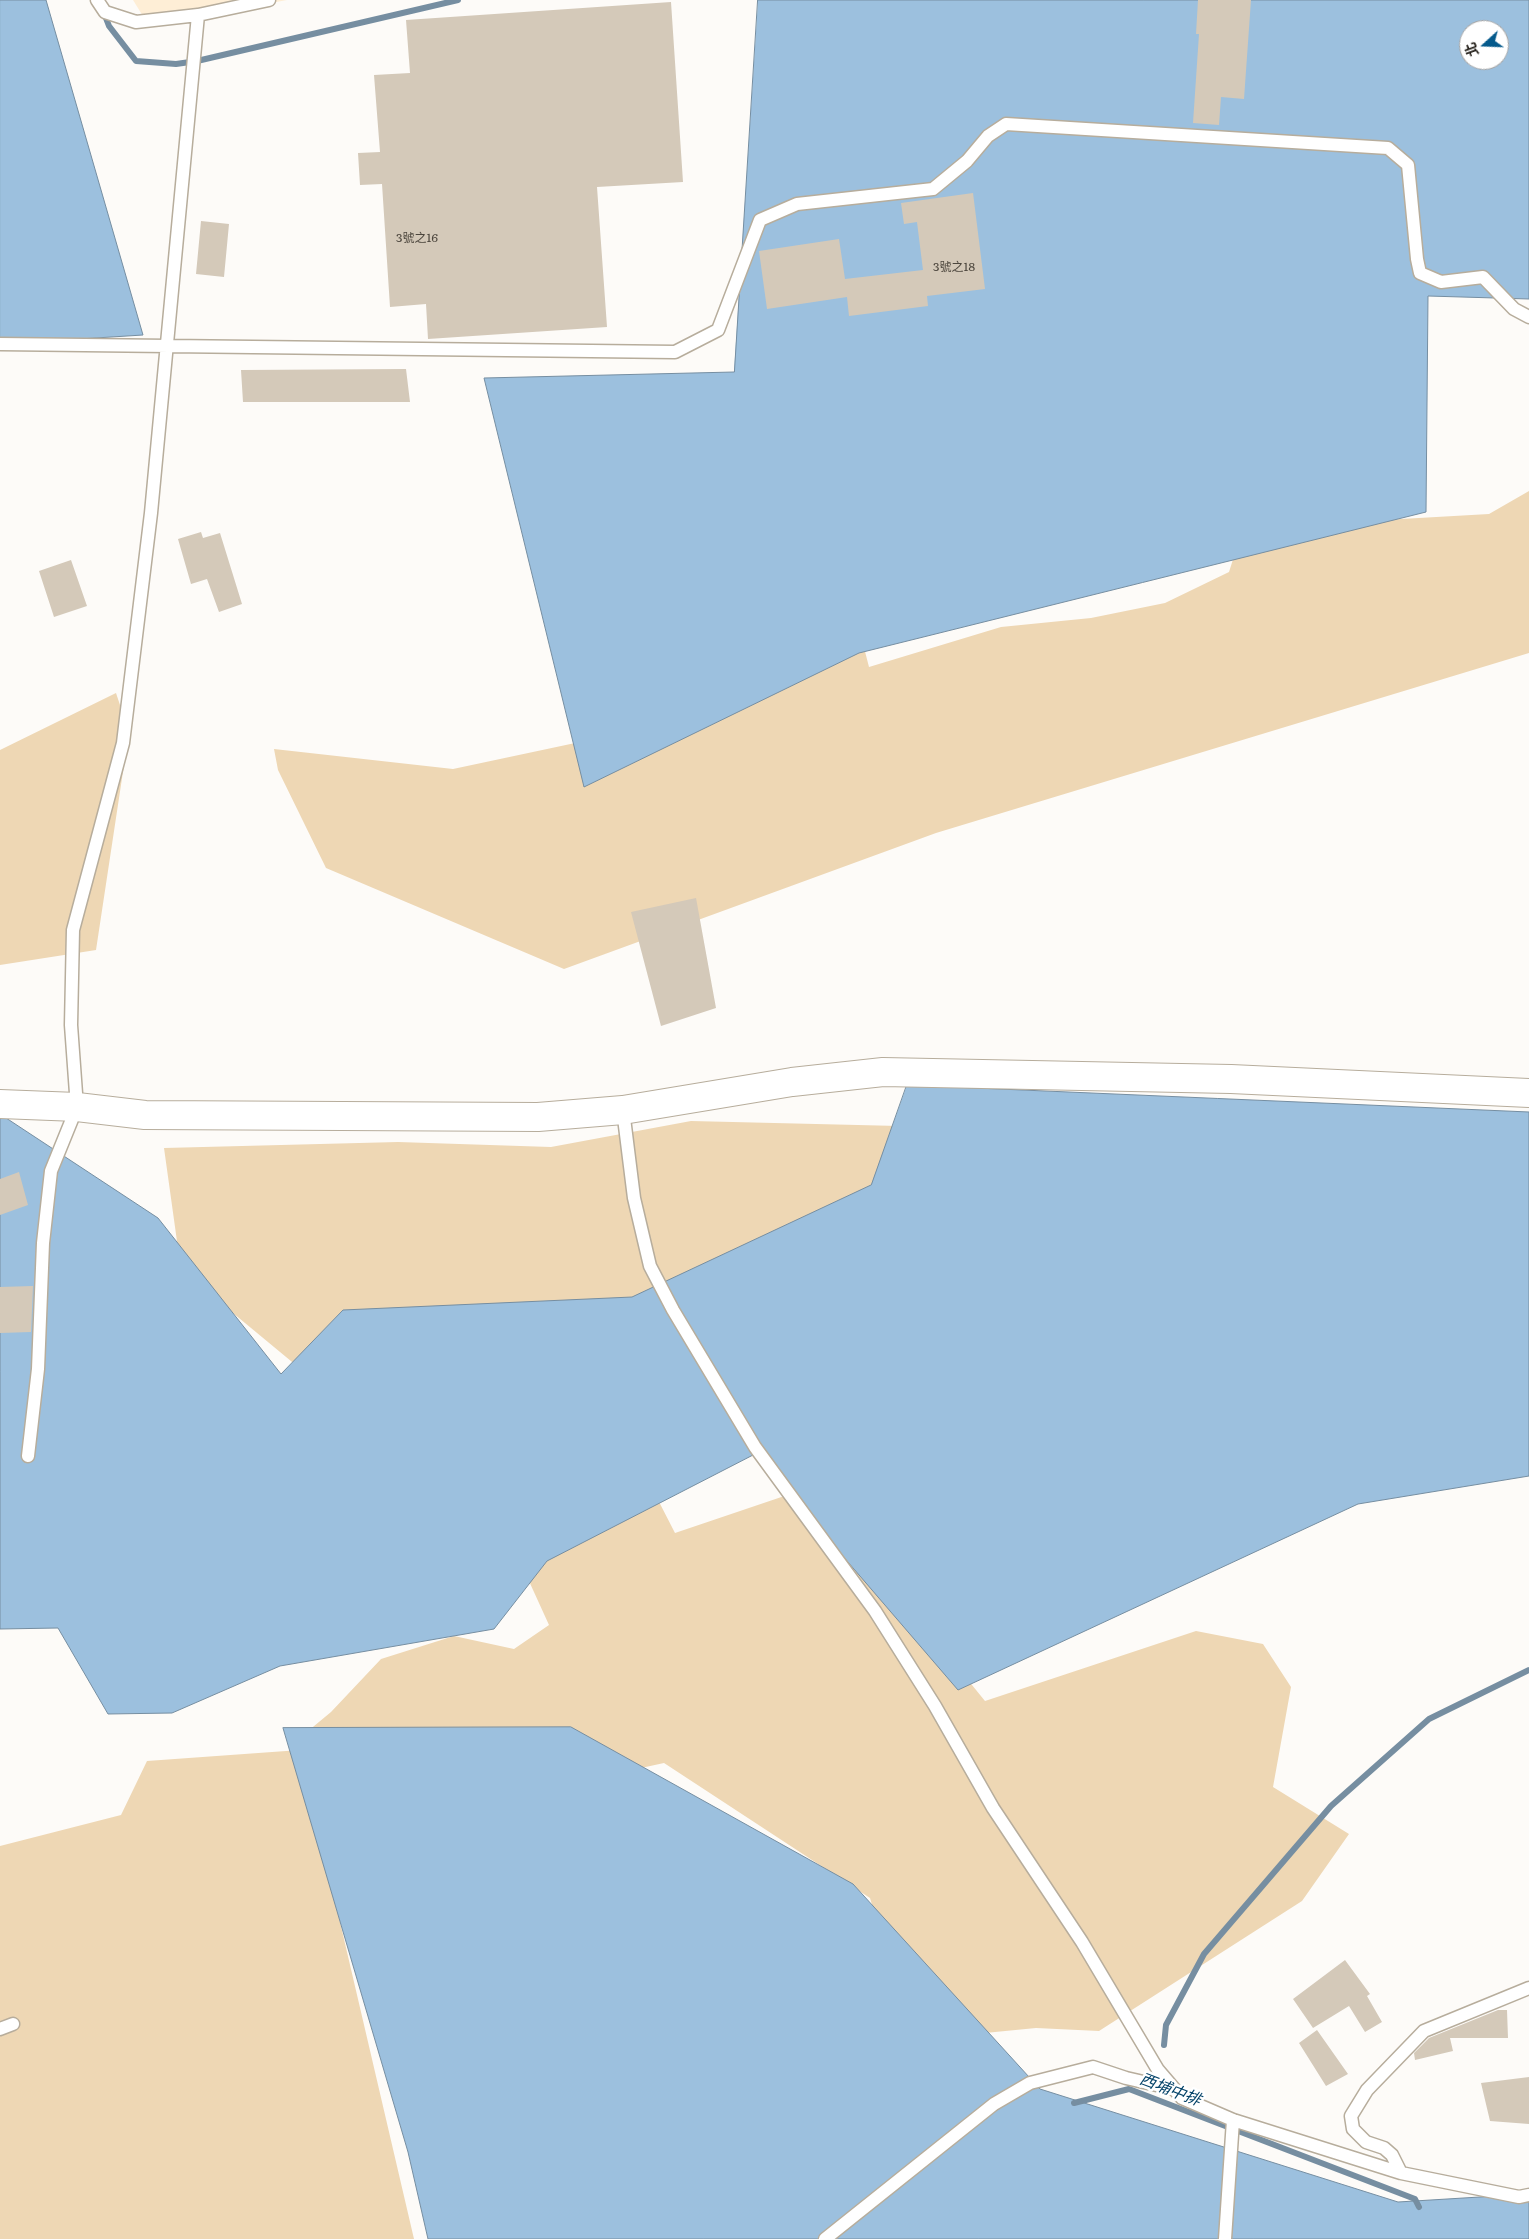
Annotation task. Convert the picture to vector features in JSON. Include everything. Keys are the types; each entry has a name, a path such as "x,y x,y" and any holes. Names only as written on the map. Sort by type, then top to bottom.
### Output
{"street":[{"path":"0,1104 77,1107 145,1115 538,1117 623,1110 792,1082 883,1072 1231,1079 1529,1094"}],"lane":[{"path":"97,0 105,12 136,22 198,15 269,0"},
{"path":"28,1456 38,1369 43,1243 51,1171 77,1107 71,1025 73,930 122,743 151,513 198,15"},
{"path":"0,344 675,352 718,330 760,220 797,204 933,189 967,162 988,136 1006,124 1388,148 1408,165 1416,258 1420,273 1441,282 1483,277 1514,309 1529,317"},
{"path":"623,1110 634,1198 650,1266 673,1310 755,1447 875,1611 935,1706 993,1808 1082,1942 1158,2070 1182,2098 1233,2120 1401,2173 1519,2197 1529,2195"},
{"path":"1401,2173 1392,2155 1384,2148 1366,2142 1353,2129 1352,2116 1367,2090 1424,2031 1529,1988"},
{"path":"0,2029 13,2024"},
{"path":"825,2239 994,2104 1030,2083 1093,2068 1126,2078 1174,2088"},
{"path":"1225,2239 1233,2120"}],"shaded area":[{"path":"133,0 287,0 149,26"},
{"path":"1529,491 1529,653 936,833 564,969 326,868 278,770 274,749 453,769 641,729 853,605 869,667 1001,627 1091,618 1165,603 1229,572 1243,528 1489,514"},
{"path":"116,693 129,732 96,950 0,965 0,750"},
{"path":"691,1121 941,1127 842,1240 597,1381 675,1533 811,1487 985,1701 1196,1631 1263,1644 1291,1687 1273,1787 1349,1834 1302,1901 1099,2031 1036,2028 913,2040 870,1898 664,1763 439,1812 315,1815 414,2239 0,2239 0,1846 121,1815 147,1761 300,1750 296,1741 331,1712 381,1659 454,1636 514,1649 549,1625 441,1388 309,1376 181,1270 164,1148 398,1142 551,1147"}],"water":[{"path":"0,0 46,0 143,335 0,344"},
{"path":"758,0 1529,0 1529,299 1428,296 1426,512 859,653 584,787 484,378 734,372"},
{"path":"907,1085 1529,1112 1529,1476 1358,1504 958,1690 755,1454 547,1561 494,1629 280,1666 172,1713 108,1714 58,1628 0,1629 0,1114 158,1218 281,1374 343,1310 632,1297 871,1185"},
{"path":"571,1727 853,1884 1040,2089 1398,2202 1529,2194 1529,2239 428,2239 408,2152 283,1728"}],"building":[{"path":"1198,0 1251,0 1244,99 1221,97 1219,125 1193,123 1199,34 1196,34"},
{"path":"671,2 683,182 597,187 607,327 428,339 426,304 390,307 382,184 360,185 358,153 380,152 374,75 410,73 406,20"},
{"path":"973,193 985,289 927,296 928,306 849,316 847,297 767,309 759,251 839,239 845,279 923,270 917,222 904,224 901,203"},
{"path":"201,221 229,224 224,277 196,274"},
{"path":"406,369 410,402 243,402 241,370"},
{"path":"201,532 203,538 220,533 242,604 219,612 207,579 191,584 178,539"},
{"path":"71,560 87,606 54,617 39,571"},
{"path":"696,898 716,1008 661,1026 631,912"},
{"path":"19,1172 28,1205 0,1215 0,1179"},
{"path":"33,1286 31,1332 0,1333 0,1287"},
{"path":"1345,1960 1370,1994 1367,1996 1382,2022 1365,2032 1349,2006 1313,2028 1293,1999"},
{"path":"1498,2010 1507,2010 1508,2038 1450,2038 1453,2051 1415,2060 1414,2053 1429,2038"},
{"path":"1317,2030 1348,2074 1326,2086 1299,2043"},
{"path":"1529,2077 1529,2124 1490,2121 1481,2083"}],"waterway":[{"path":"104,13 109,26 136,61 176,64 197,61 458,0"},
{"path":"1164,2045 1166,2025 1204,1954 1331,1806 1429,1719 1529,1670"},
{"name":"西埔中排","path":"1074,2103 1129,2089 1415,2199 1419,2207"}]}
